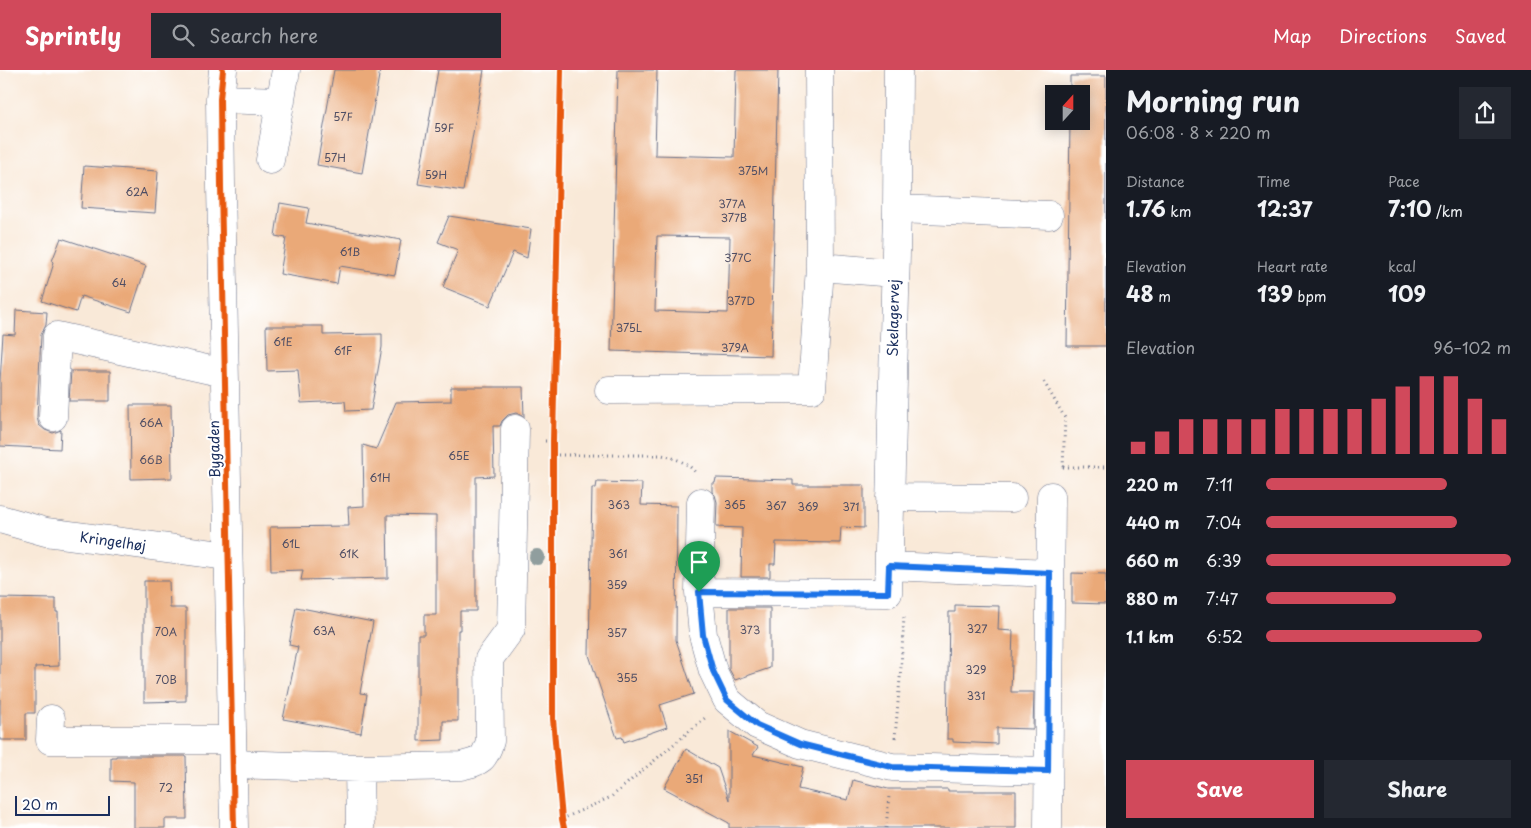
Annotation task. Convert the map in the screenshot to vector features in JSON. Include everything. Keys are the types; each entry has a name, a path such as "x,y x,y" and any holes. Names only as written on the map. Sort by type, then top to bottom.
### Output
{"street":[{"name":"Bygaden","path":"223,70 220,99 234,828"},
{"path":"270,160 286,70"},
{"path":"609,390 812,389 820,267 818,70"},
{"name":"Skelagervej","path":"888,593 897,209 898,70"},
{"path":"220,99 281,101"},
{"path":"897,209 1049,215"},
{"path":"820,267 894,273"},
{"path":"53,418 57,336 224,373"},
{"path":"50,719 50,740 232,752 360,768 461,766 476,762 486,754 490,741 489,659 511,629 515,429"},
{"path":"1048,828 1051,496"},
{"path":"890,498 1012,498"},
{"path":"701,502 699,592 703,635 713,671 727,700 757,725 800,744 892,767 1048,771"},
{"name":"Kringelhøj","path":"0,519 46,532 228,556"},
{"path":"889,566 1050,573"},
{"path":"699,592 888,593"},
{"path":"360,768 360,828"}],"path":[{"path":"1044,382 1065,418 1063,476 1051,496"},
{"path":"553,465 554,431"},
{"path":"553,455 662,454 675,458 691,467 700,479 701,502"},
{"path":"1063,467 1106,467"},
{"path":"886,828 901,667 904,608 888,593"},
{"path":"562,818 611,797 727,700"},
{"path":"561,809 564,828"}],"building":[{"path":"334,70 380,70 362,173 317,165"},
{"path":"438,70 484,70 463,191 418,184"},
{"path":"618,70 657,70 655,155 734,157 736,70 778,70 771,356 611,351","holes":["657,236 730,237 728,313 655,311"]},
{"path":"1070,76 1106,76 1106,346 1067,346 1070,130 1090,130 1090,85 1070,85"},
{"path":"84,166 158,171 155,213 81,208"},
{"path":"280,203 309,208 306,223 401,240 395,275 340,266 337,284 280,274 286,238 275,236"},
{"path":"449,216 531,229 527,258 513,252 490,306 443,287 458,250 438,242"},
{"path":"61,238 146,266 131,312 81,296 76,312 42,301 53,266 52,261"},
{"path":"16,310 47,312 46,325 41,335 37,417 39,425 45,430 53,433 61,430 60,449 0,446 0,381 3,334 15,335"},
{"path":"266,326 323,326 323,335 382,334 382,347 371,410 346,411 345,401 301,403 298,370 267,371"},
{"path":"71,371 110,371 110,401 69,401"},
{"path":"451,387 523,387 524,417 516,413 508,415 500,426 493,426 494,476 476,477 476,611 460,611 460,630 458,630 458,721 443,721 443,740 418,741 418,635 424,635 424,615 436,615 436,516 387,515 388,578 301,580 303,570 271,571 270,527 349,526 348,507 364,506 363,445 376,449 396,402 451,401"},
{"path":"130,405 171,405 172,478 131,479"},
{"path":"716,478 793,480 793,485 864,485 864,528 841,527 840,543 776,542 775,564 770,564 770,577 741,577 742,528 716,527 717,502 712,492 712,483 715,483"},
{"path":"597,482 642,483 641,505 677,506 676,640 694,694 660,705 667,727 624,742 622,737 617,738 589,655 592,488 596,488"},
{"path":"1072,573 1106,574 1106,604 1072,603"},
{"path":"144,581 169,581 170,608 186,608 186,701 144,702"},
{"path":"0,598 56,599 59,666 35,667 35,713 26,713 26,740 0,740"},
{"path":"955,605 999,606 998,630 1013,631 1011,692 1034,692 1033,729 997,728 997,744 953,742 953,739 947,739 949,612 955,612"},
{"path":"296,607 373,622 360,693 367,694 361,733 283,719 298,647 289,645"},
{"path":"729,608 770,608 770,668 735,680 729,669"},
{"path":"729,731 758,747 753,755 803,767 798,789 848,800 853,780 888,789 1016,791 1016,828 729,828 729,823 664,788 686,749 718,768 729,800"},
{"path":"186,756 187,819 165,819 165,828 134,828 134,782 111,781 111,757"}],"cycle path":[{"path":"223,70 220,99 221,186 234,828"},
{"path":"561,70 553,441 553,719 564,828"}],"route":[{"path":"889,566 1050,573 1048,771 892,767 800,744 757,725 727,700 713,671 703,635 699,592 888,593 889,566"}]}
